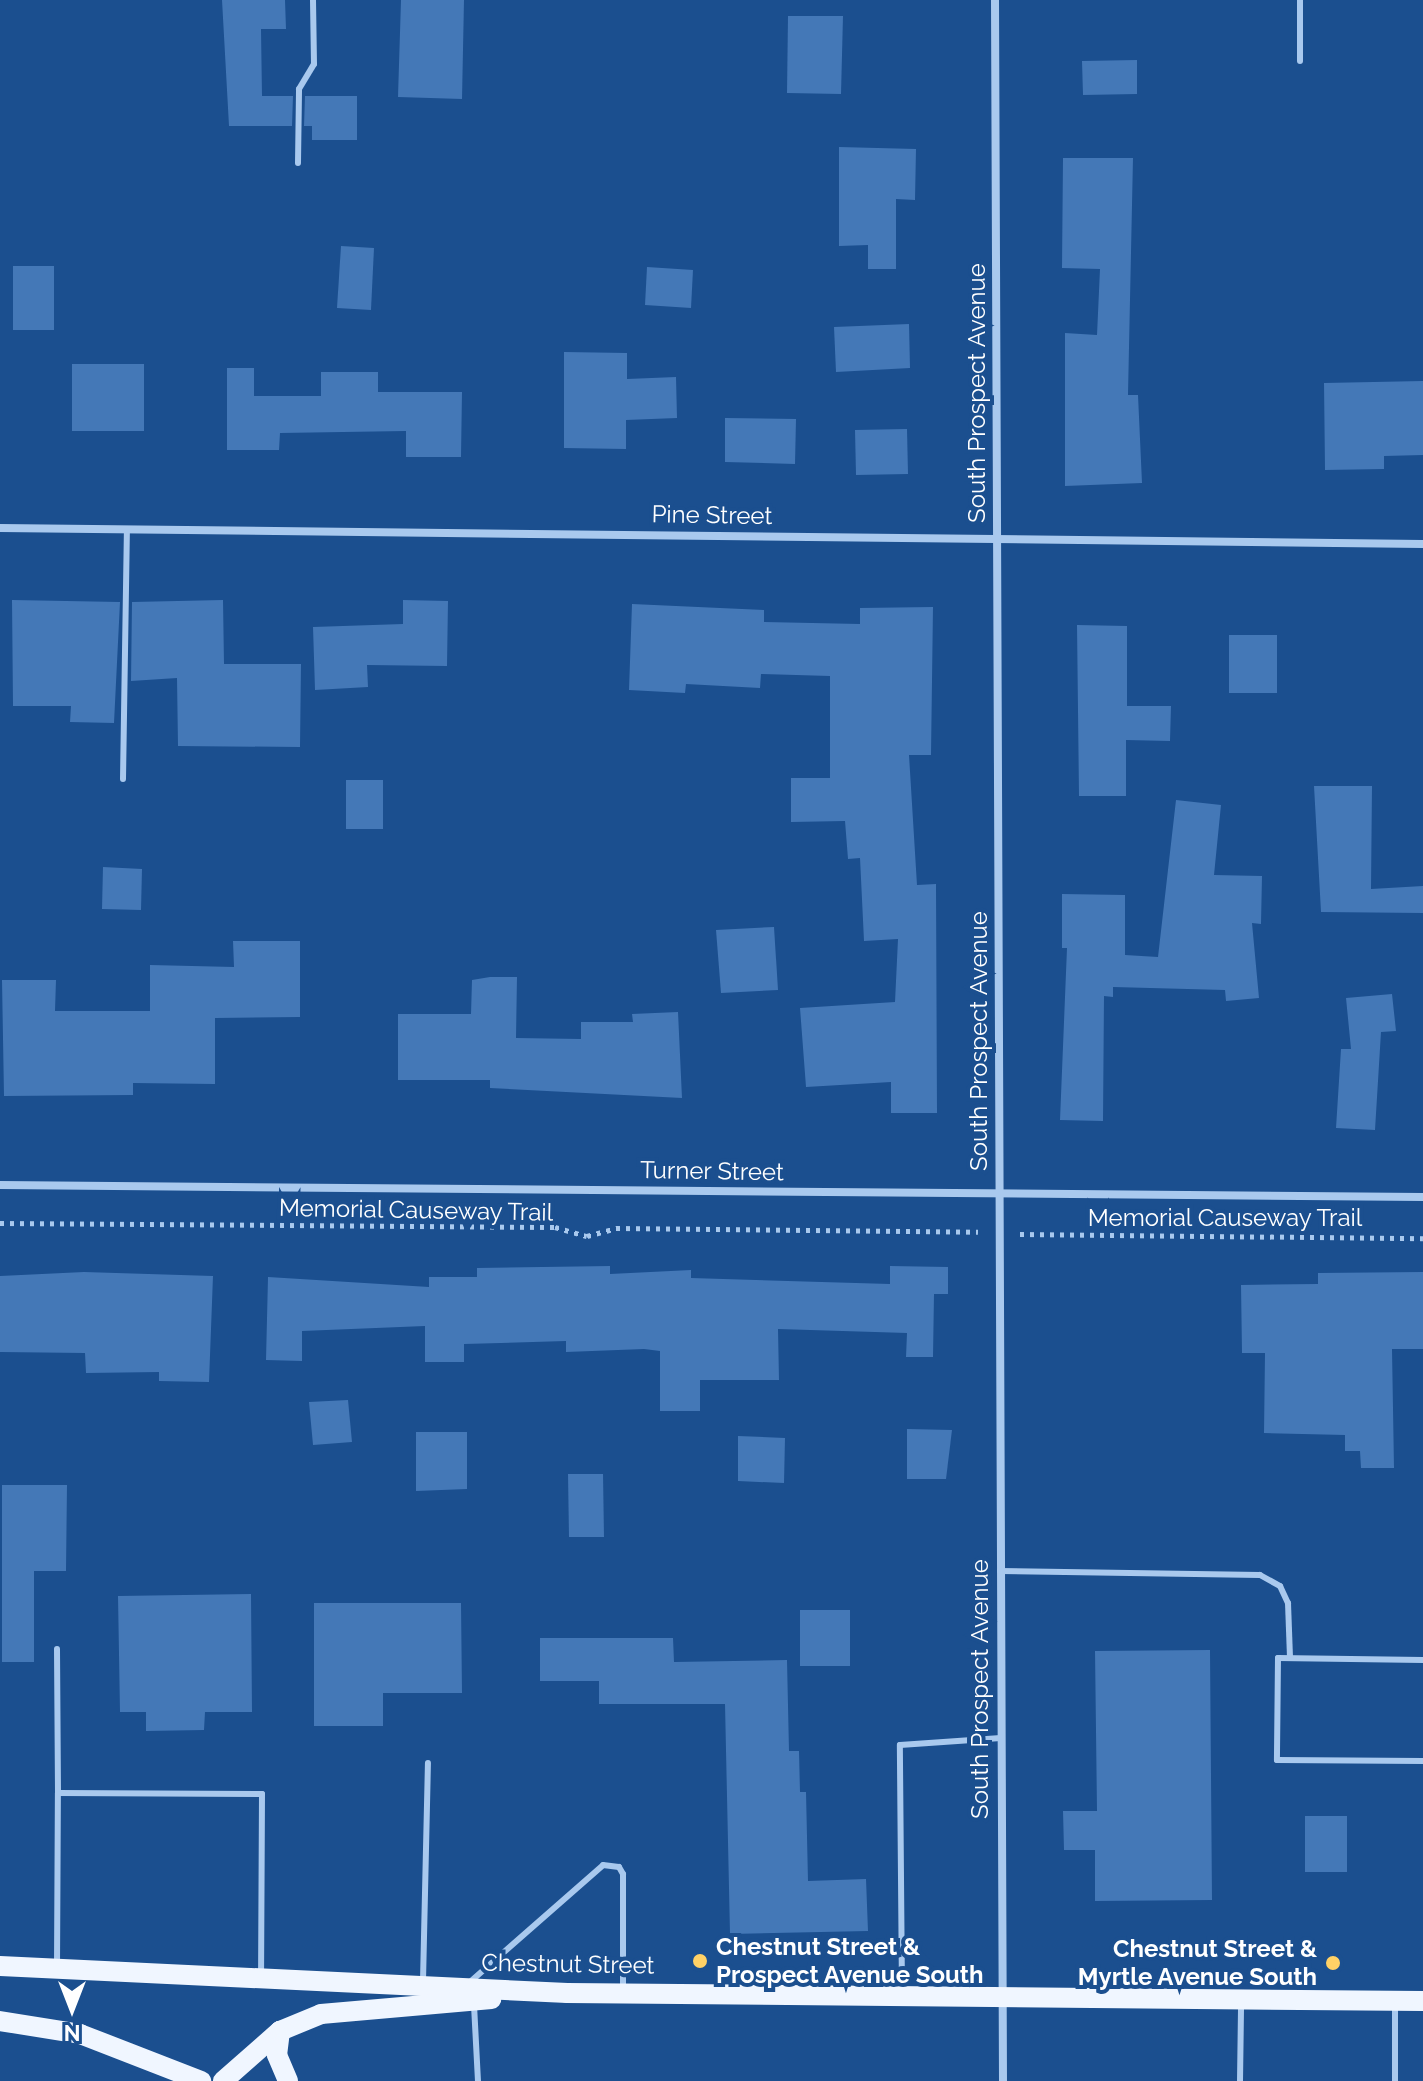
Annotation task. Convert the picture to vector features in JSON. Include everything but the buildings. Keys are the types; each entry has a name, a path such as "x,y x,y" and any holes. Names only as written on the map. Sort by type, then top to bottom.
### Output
{"main road":[{"name":"Chestnut Street","path":"0,1966 57,1966 423,1985 469,1994 623,1992 1423,2001"},
{"path":"223,2081 280,2031 321,2014 469,1994"},
{"path":"0,2021 80,2034 201,2081"},
{"path":"280,2031 277,2055 288,2081"}],"street":[{"name":"South Prospect Avenue","path":"995,0 1003,2081"},
{"name":"Pine Street","path":"0,528 1423,544"},
{"name":"Turner Street","path":"0,1185 1423,1197"}],"lane":[{"path":"298,163 299,89 314,64 313,0"},
{"path":"1300,0 1300,61"},
{"path":"123,779 127,530"},
{"path":"999,1571 1260,1575 1280,1586 1288,1603 1290,1658"},
{"path":"57,1649 57,1966"},
{"path":"1423,1660 1278,1658 1277,1760 1423,1761"},
{"path":"903,1996 900,1745 1001,1738"},
{"path":"423,1985 428,1763"},
{"path":"58,1793 262,1794 261,1977"},
{"path":"478,2081 469,1994 603,1865 619,1867 623,1874 623,1992"},
{"path":"1240,2081 1241,1999"},
{"path":"1395,2001 1395,2081"}],"path":[{"name":"Memorial Causeway Trail","path":"0,1223 555,1227 587,1236 616,1228 974,1231"},
{"name":"Memorial Causeway Trail","path":"1027,1234 1423,1238"}],"place":[{"name":"Chestnut Street & Prospect Avenue South","path":"700,1961"},
{"name":"Chestnut Street & Myrtle Avenue South","path":"1333,1963"}]}
